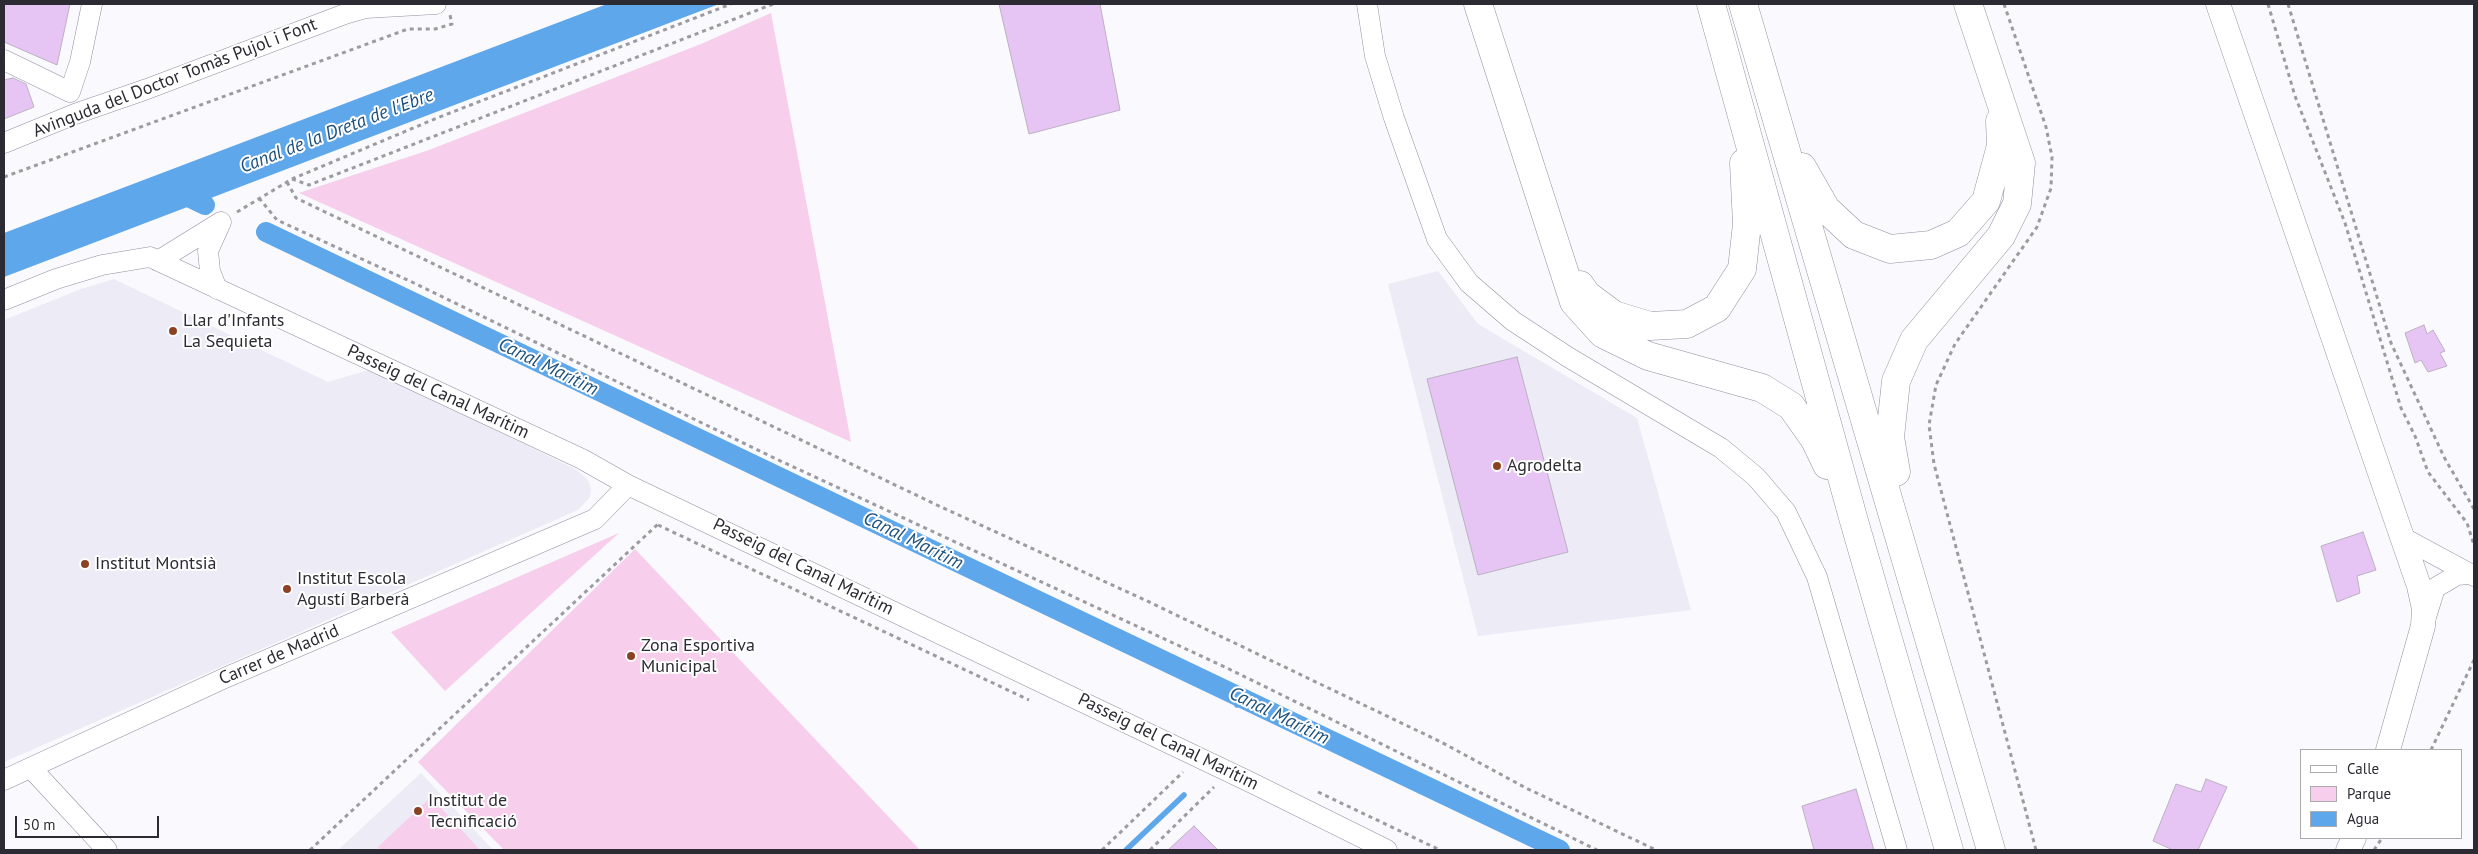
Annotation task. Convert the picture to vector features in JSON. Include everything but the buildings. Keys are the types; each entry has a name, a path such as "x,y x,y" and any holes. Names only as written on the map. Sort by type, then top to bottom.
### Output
{"highway":[{"path":"1478,4 1574,302 1603,334 1648,356 1762,388 1791,406 1815,440 1854,521"},
{"path":"1711,4 1854,521 1949,850"},
{"path":"1743,4 1991,850"},
{"path":"1919,601 1890,437 1896,381 1914,340 2001,236 2016,204 2021,164 1968,4"},
{"path":"1781,131 1826,209 1854,235 1890,248 1932,245 1958,233 1986,201 2002,146 1999,97"},
{"path":"1559,253 1586,295 1614,316 1650,326 1687,324 1717,308 1742,269 1748,224 1740,106"}],"street":[{"path":"75,114 70,92 80,62 92,4"},
{"path":"1367,4 1375,56 1394,118 1437,239 1469,283 1529,331 1721,448 1756,478 1786,512 1817,577 1898,850"},
{"path":"2218,4 2400,536 2419,586 2424,609 2423,626"},
{"name":"Avinguda del Doctor Tomàs Pujol i Font","path":"4,143 75,114 147,89 345,14 366,8 405,5 442,7"},
{"path":"4,60 70,92"},
{"path":"4,300 56,279 102,265 154,259 221,222"},
{"path":"217,289 210,271 208,252 221,222"},
{"name":"Passeig del Canal Marítim","path":"154,259 582,459 628,485 1250,782 1387,850"},
{"name":"Carrer de Madrid","path":"4,780 227,677 595,519 628,485"},
{"path":"2400,536 2471,575"},
{"path":"2388,749 2435,588 2457,574 2471,575"},
{"path":"31,768 104,850"}],"path":[{"path":"221,222 292,179 437,118 731,4"},
{"path":"292,179 309,185 773,4"},
{"path":"2004,4 2046,127 2052,157 2051,188 2036,227 1955,344 1936,385 1929,425 1938,483 2036,850"},
{"path":"2268,4 2295,96 2345,223 2401,408 2416,436 2428,472 2467,523 2474,545"},
{"path":"2288,4 2391,343 2444,457 2474,508"},
{"path":"4,177 408,29 436,29 452,24 442,7"},
{"path":"287,182 296,198 939,506 1145,600 1441,742 1526,788 1656,850"},
{"path":"259,198 277,220 414,283 772,457 1227,668 1597,850"},
{"path":"310,850 658,525 667,503"},
{"path":"658,525 1037,704"},
{"path":"2432,749 2474,660"},
{"path":"1175,768 1192,776"},
{"path":"1102,850 1183,772"},
{"path":"1207,784 1223,791"},
{"path":"1150,850 1214,787"},
{"path":"2374,850 2381,839"}],"shaded area":[{"path":"1438,271 1478,324 1637,418 1691,610 1478,636 1388,284"},
{"path":"114,279 328,382 372,369 577,470 588,480 591,489 590,497 578,510 4,762 4,320 81,289"},
{"name":"Institut de Tecnificació","path":"421,773 493,850 338,850"}],"green space":[{"path":"771,13 851,442 299,193 429,150 701,44"},
{"path":"619,533 445,691 391,632"},
{"name":"Zona Esportiva Municipal","path":"635,549 920,850 504,850 418,762"},
{"path":"431,797 480,850 381,850 378,847"}],"water":[{"name":"Canal de la Dreta de l'Ebre","path":"607,4 719,4 4,277 4,233"}],"waterway":[{"name":"Canal Marítim","path":"176,191 205,205"},
{"name":"Canal Marítim","path":"266,232 1560,850"},
{"name":"Canal Marítim","path":"1237,705 1241,697"},
{"path":"1126,850 1184,795"}],"place":[{"name":"Llar d'Infants La Sequieta","path":"173,331"},
{"name":"Agrodelta","path":"1497,466"},
{"name":"Institut Montsià","path":"85,564"},
{"name":"Institut Escola Agustí Barberà","path":"287,589"},
{"name":"Zona Esportiva Municipal","path":"631,656"},
{"name":"Institut de Tecnificació","path":"418,811"}]}
